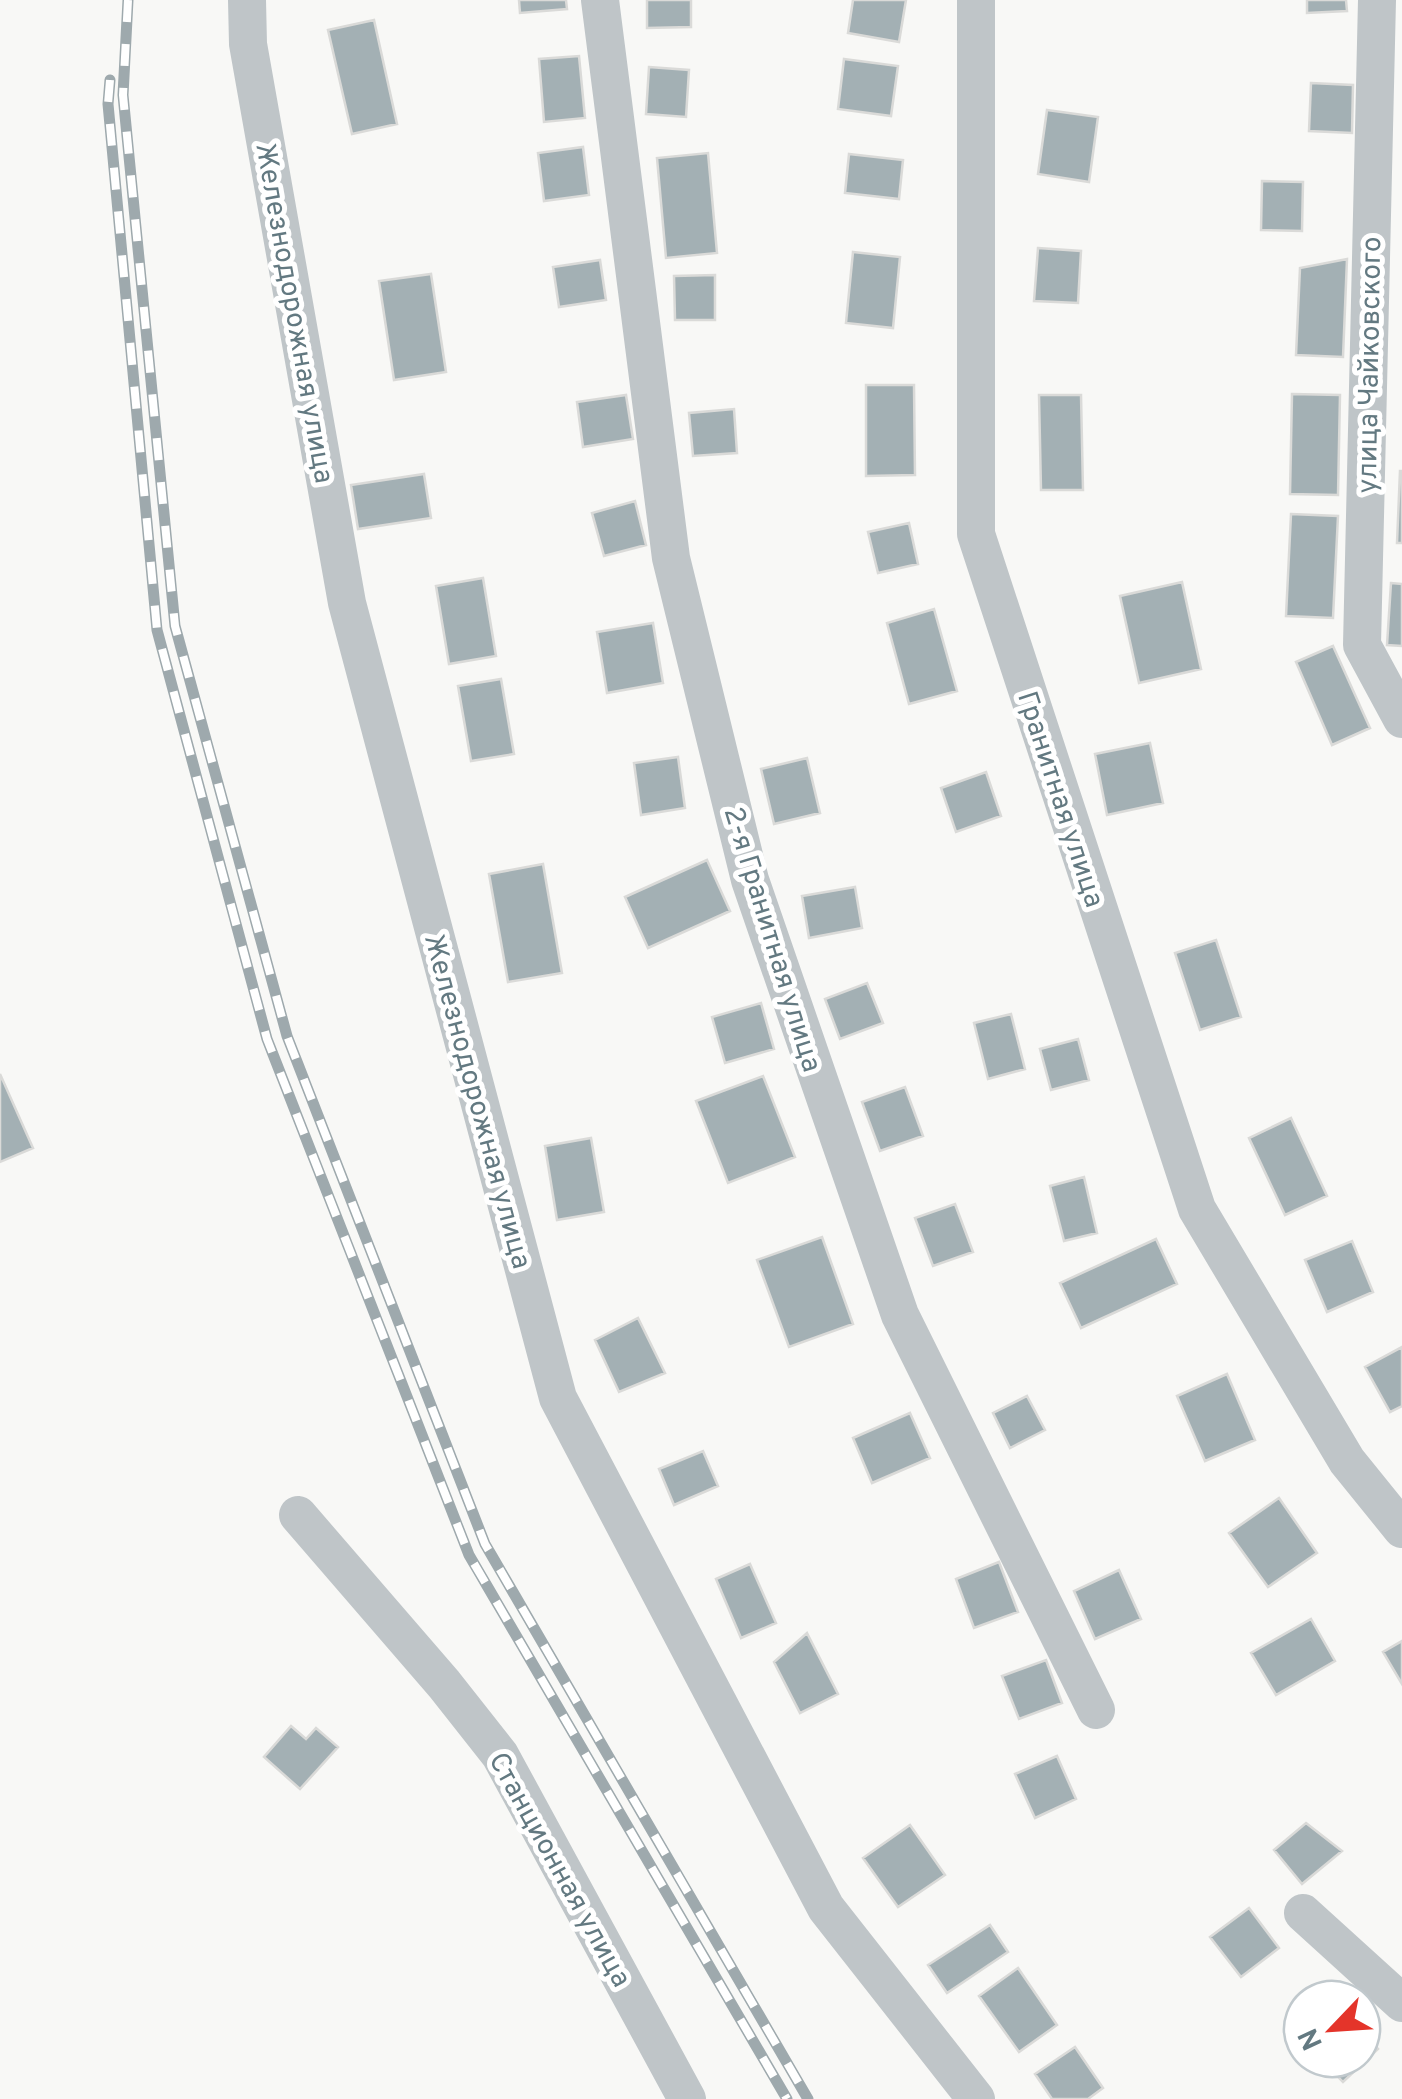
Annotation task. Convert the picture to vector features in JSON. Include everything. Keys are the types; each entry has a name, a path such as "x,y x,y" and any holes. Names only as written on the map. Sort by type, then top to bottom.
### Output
{"street":[{"name":"Железнодорожная улица","path":"247,0 248,44 348,603 558,1398 826,1908 976,2099"},
{"name":"2-я Гранитная улица","path":"600,0 672,558 750,880 900,1315 1096,1710"},
{"name":"Гранитная улица","path":"976,0 976,534 1197,1209 1347,1461 1402,1529"},
{"name":"улица Чайковского","path":"1377,0 1362,645 1402,719"},
{"name":"Станционная улица","path":"298,1516 444,1684 500,1755 688,2099"},
{"path":"1303,1913 1402,2003"}],"building":[{"path":"519,0 566,0 567,9 520,13"},
{"path":"647,0 691,0 691,27 647,28"},
{"path":"853,0 906,0 899,42 848,33"},
{"path":"1307,0 1346,0 1347,11 1307,13"},
{"path":"374,20 397,124 352,134 328,30"},
{"path":"579,56 585,118 544,122 539,59"},
{"path":"844,59 898,66 891,116 838,109"},
{"path":"649,67 689,70 686,117 646,114"},
{"path":"1311,83 1353,85 1352,133 1309,131"},
{"path":"1047,110 1098,117 1089,182 1038,174"},
{"path":"583,147 589,195 544,201 538,153"},
{"path":"708,153 717,253 666,258 657,158"},
{"path":"849,154 903,160 899,199 845,193"},
{"path":"1262,181 1303,182 1302,231 1261,230"},
{"path":"1038,248 1081,251 1078,303 1034,301"},
{"path":"853,252 900,257 893,328 846,323"},
{"path":"1347,259 1343,357 1296,355 1300,268"},
{"path":"600,260 606,300 559,307 553,267"},
{"path":"431,274 446,372 394,380 379,281"},
{"path":"715,275 715,320 675,320 674,276"},
{"path":"866,385 914,385 915,475 866,476"},
{"path":"1292,394 1340,395 1338,495 1290,494"},
{"path":"626,395 633,439 583,447 577,402"},
{"path":"1039,395 1081,395 1083,490 1041,490"},
{"path":"734,409 737,453 693,456 689,413"},
{"path":"1400,471 1402,543 1397,543"},
{"path":"424,474 431,518 358,529 351,485"},
{"path":"635,501 646,545 604,556 592,513"},
{"path":"1291,514 1338,516 1333,618 1286,616"},
{"path":"909,523 918,564 878,573 868,532"},
{"path":"483,578 496,656 449,664 436,586"},
{"path":"1182,582 1201,669 1139,683 1120,596"},
{"path":"1391,583 1402,584 1402,646 1387,645"},
{"path":"934,609 957,691 909,704 887,623"},
{"path":"653,623 663,683 607,693 597,632"},
{"path":"1333,646 1370,728 1332,745 1296,662"},
{"path":"501,679 514,754 471,761 458,686"},
{"path":"1150,743 1163,803 1107,815 1095,754"},
{"path":"678,757 685,808 641,815 634,763"},
{"path":"807,758 820,813 774,824 761,769"},
{"path":"986,772 1001,816 956,832 941,788"},
{"path":"707,860 730,911 648,948 625,897"},
{"path":"543,864 562,973 508,982 489,874"},
{"path":"855,887 862,928 809,938 802,896"},
{"path":"1216,940 1241,1017 1200,1030 1175,953"},
{"path":"867,983 883,1023 840,1039 825,999"},
{"path":"761,1003 774,1049 725,1063 712,1017"},
{"path":"1011,1014 1025,1069 988,1079 974,1023"},
{"path":"1078,1039 1089,1080 1051,1090 1040,1049"},
{"path":"0,1074 33,1148 0,1162"},
{"path":"763,1076 795,1157 728,1183 696,1101"},
{"path":"905,1087 923,1136 880,1151 862,1102"},
{"path":"1291,1118 1327,1196 1285,1215 1249,1138"},
{"path":"591,1138 604,1212 557,1220 545,1146"},
{"path":"1084,1177 1097,1233 1064,1241 1050,1186"},
{"path":"955,1204 973,1252 933,1266 915,1218"},
{"path":"822,1237 853,1324 789,1347 757,1260"},
{"path":"1156,1239 1177,1284 1081,1328 1060,1283"},
{"path":"1352,1241 1373,1292 1327,1312 1305,1260"},
{"path":"638,1318 665,1373 619,1392 595,1340"},
{"path":"1402,1347 1402,1406 1390,1412 1365,1367"},
{"path":"1227,1374 1255,1440 1205,1461 1177,1396"},
{"path":"1027,1396 1045,1430 1010,1448 993,1413"},
{"path":"910,1413 930,1458 872,1483 853,1438"},
{"path":"703,1451 718,1486 674,1505 659,1469"},
{"path":"1279,1498 1317,1553 1268,1587 1229,1533"},
{"path":"999,1562 1018,1612 974,1628 956,1579"},
{"path":"750,1564 776,1623 741,1638 716,1579"},
{"path":"1119,1570 1141,1619 1095,1639 1074,1591"},
{"path":"1311,1619 1335,1661 1276,1695 1251,1653"},
{"path":"807,1633 838,1694 800,1713 774,1662"},
{"path":"1402,1641 1402,1684 1383,1652"},
{"path":"1046,1660 1062,1703 1019,1719 1002,1676"},
{"path":"291,1726 306,1739 316,1728 338,1747 300,1789 264,1757"},
{"path":"1057,1756 1076,1799 1035,1818 1015,1774"},
{"path":"1306,1823 1342,1851 1302,1884 1274,1850"},
{"path":"910,1825 945,1875 898,1907 863,1858"},
{"path":"1249,1908 1279,1948 1241,1977 1210,1937"},
{"path":"990,1925 1008,1952 947,1993 928,1965"},
{"path":"1018,1968 1057,2025 1019,2052 979,1996"},
{"path":"1075,2047 1103,2088 1088,2099 1052,2099 1035,2074"}],"railway":[{"path":"128,0 123,95 175,626 287,1036 485,1544 808,2099"},
{"path":"110,80 108,104 157,630 267,1039 469,1555 787,2099"}]}
